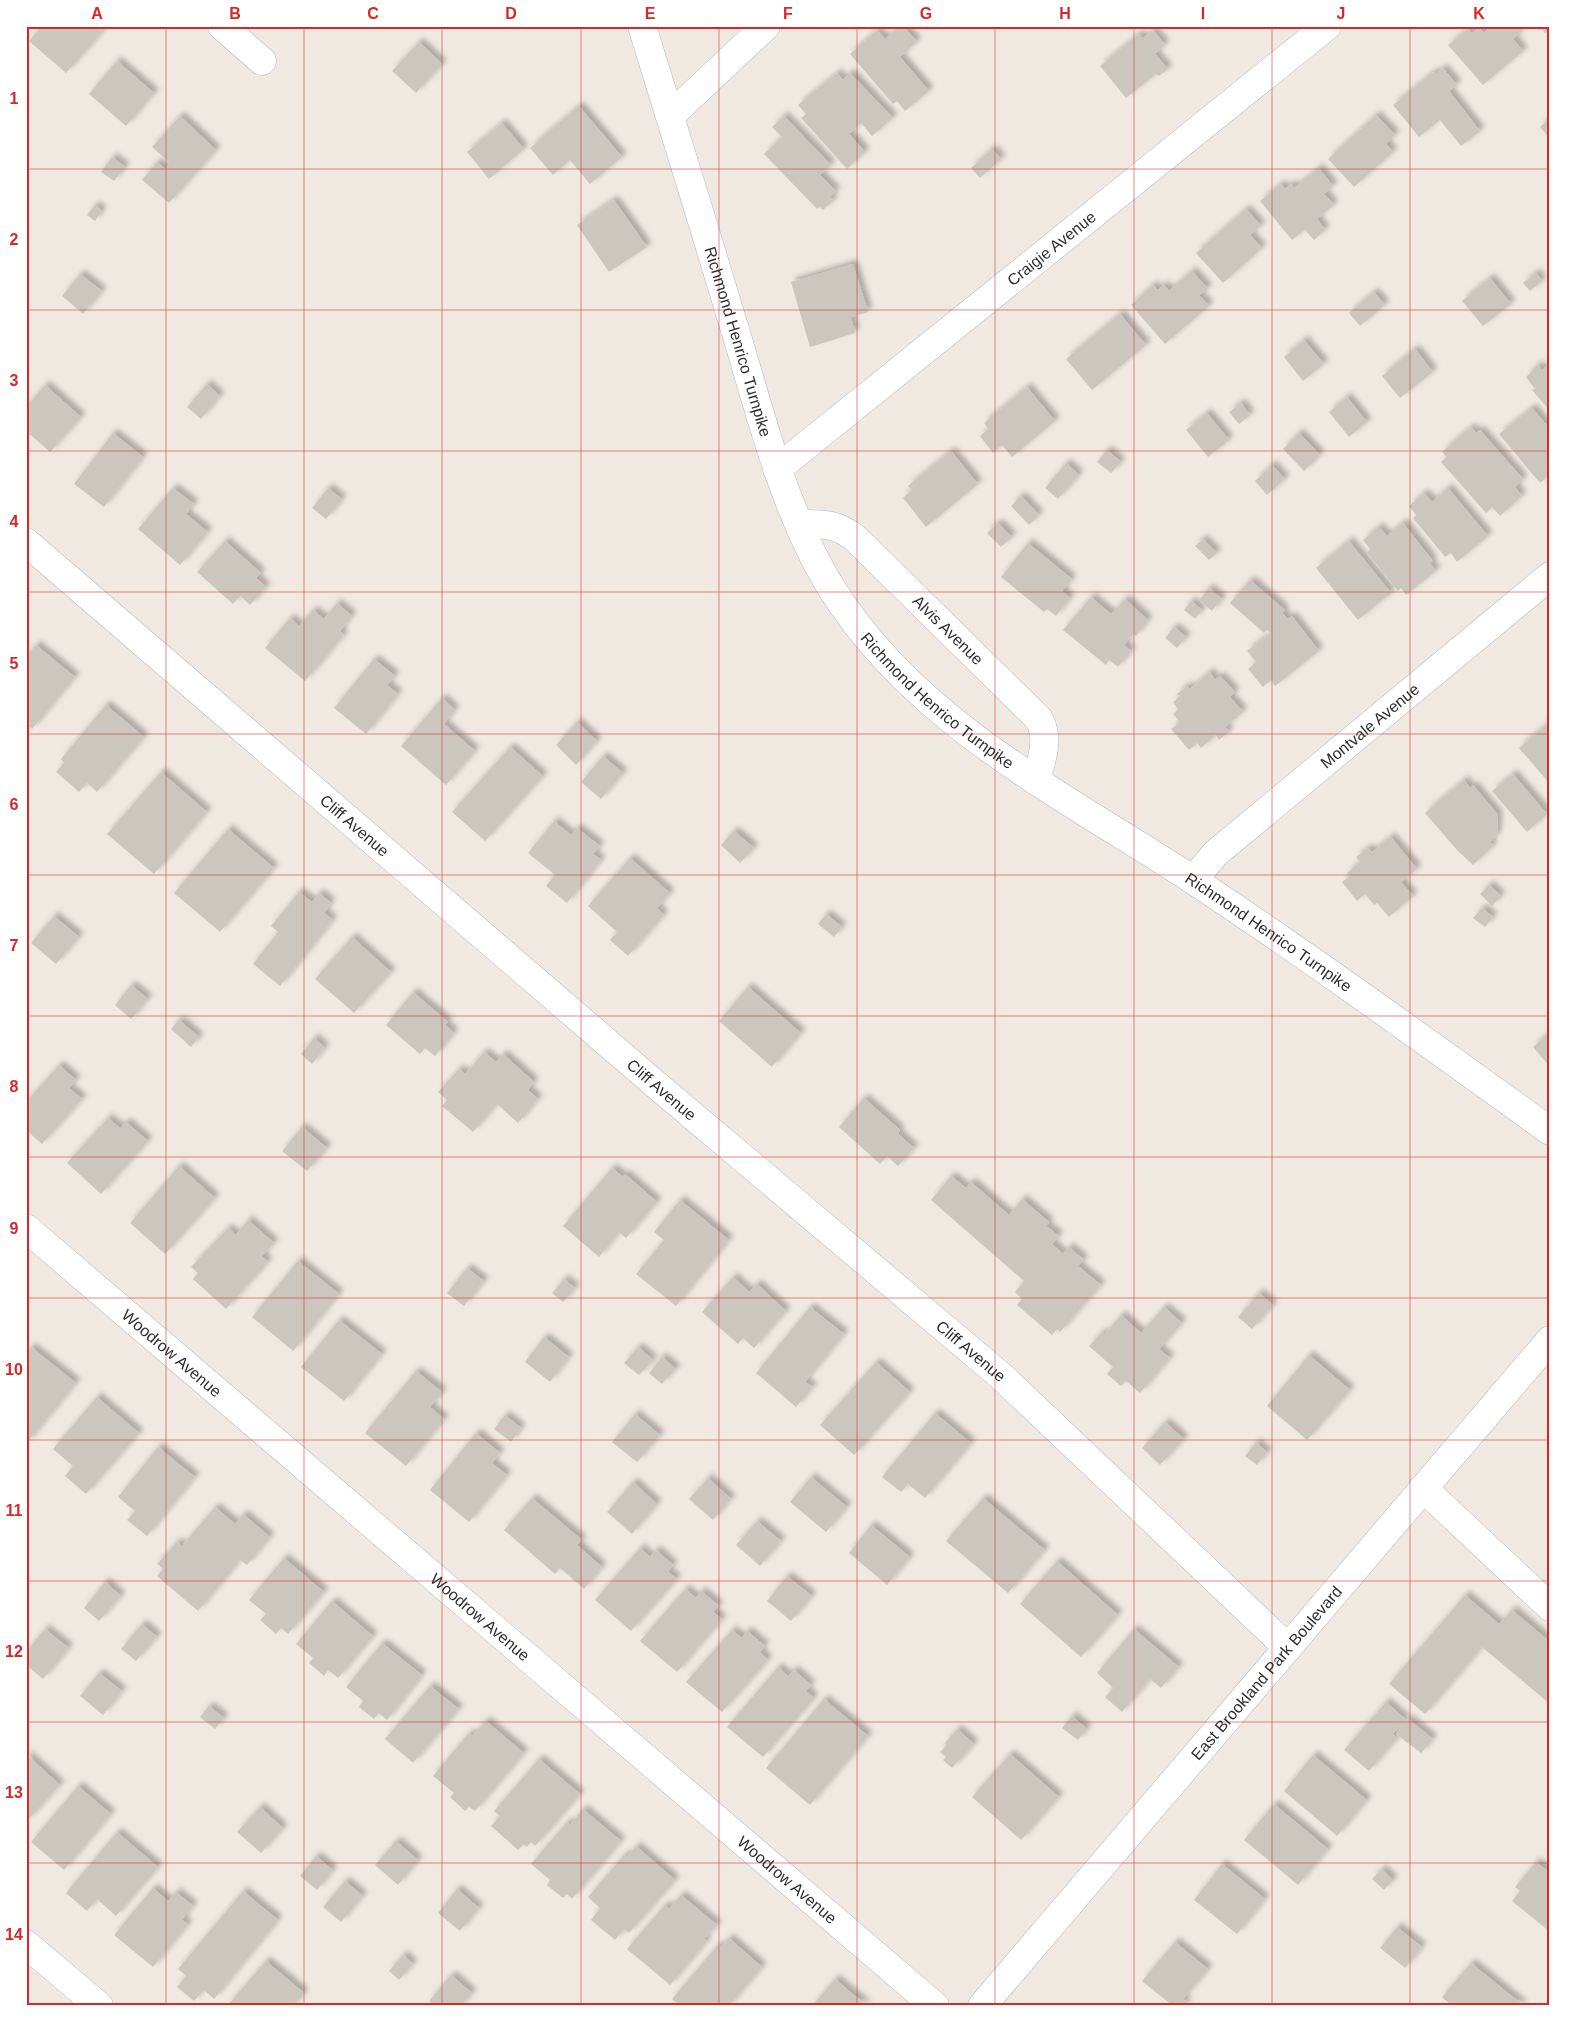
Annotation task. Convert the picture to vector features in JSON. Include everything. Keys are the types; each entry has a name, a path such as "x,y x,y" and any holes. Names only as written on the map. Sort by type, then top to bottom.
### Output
{"street":[{"path":"222,26 262,61"},
{"name":"Richmond Henrico Turnpike","path":"642,26 777,469 799,524 818,564 840,601 900,673 947,715 1036,781 1193,880 1550,1131"},
{"path":"670,116 766,26"},
{"name":"Craigie Avenue","path":"777,469 1326,26"},
{"name":"Alvis Avenue","path":"799,524 828,524 844,530 855,538 1039,719 1044,728 1044,736 1036,781"},
{"name":"Cliff Avenue","path":"26,542 654,1082 1001,1376 1288,1648"},
{"name":"Montvale Avenue","path":"1193,880 1216,853 1550,576"},
{"name":"Woodrow Avenue","path":"26,1228 935,2006"},
{"name":"East Brookland Park Boulevard","path":"982,2006 1550,1340"},
{"path":"1423,1488 1550,1607"},
{"path":"26,1944 99,2006"}],"building":[{"path":"42,26 97,26 103,31 66,73 29,41"},
{"path":"900,26 903,26 917,42 900,57 929,91 905,111 897,101 893,104 850,54 877,30 885,39"},
{"path":"1492,26 1519,26 1522,30 1513,39 1523,51 1483,85 1448,45 1468,29 1472,33 1479,28 1484,33"},
{"path":"1539,26 1550,26 1550,29 1545,33"},
{"path":"1153,30 1165,45 1155,54 1168,69 1159,76 1156,74 1126,98 1100,66 1139,34 1143,38"},
{"path":"419,42 442,64 416,93 392,71"},
{"path":"117,61 154,93 126,126 89,94"},
{"path":"1443,68 1457,85 1449,91 1480,131 1461,146 1440,120 1419,137 1393,105 1434,72 1436,74"},
{"path":"837,73 843,80 850,73 893,118 872,136 861,123 849,134 865,152 847,169 801,118 806,114 798,105"},
{"path":"579,106 622,157 590,184 570,160 553,175 530,148"},
{"path":"1376,115 1395,135 1386,144 1393,152 1354,187 1328,159"},
{"path":"180,116 216,150 169,203 142,180 157,162 165,169 170,163 152,147"},
{"path":"784,116 831,165 820,175 836,191 830,197 834,200 823,210 820,207 817,209 764,154 782,137 772,127"},
{"path":"1550,118 1550,139 1540,127"},
{"path":"502,123 524,149 489,179 467,152"},
{"path":"992,149 1001,159 980,178 971,168"},
{"path":"112,157 125,167 114,181 101,172"},
{"path":"1319,168 1333,186 1324,194 1334,205 1317,219 1325,230 1314,240 1305,230 1292,240 1260,201 1281,184 1285,189 1291,184 1294,188"},
{"path":"614,200 647,247 609,272 577,225"},
{"path":"95,205 102,211 95,221 87,215"},
{"path":"1246,209 1261,226 1250,235 1262,248 1223,283 1196,253"},
{"path":"853,264 868,312 851,317 855,333 810,347 791,282"},
{"path":"1192,271 1208,289 1199,295 1209,306 1165,344 1131,305 1153,285 1158,290 1164,285 1169,291"},
{"path":"1536,273 1542,281 1530,291 1523,283"},
{"path":"80,274 102,291 83,314 62,296"},
{"path":"1490,278 1511,304 1483,326 1462,301"},
{"path":"1374,292 1385,305 1360,326 1349,313"},
{"path":"1120,314 1146,345 1092,390 1066,359"},
{"path":"1304,340 1324,364 1303,381 1284,357"},
{"path":"1415,349 1433,372 1400,398 1382,376"},
{"path":"1550,363 1550,411 1532,390 1535,389 1526,377 1538,365 1542,370"},
{"path":"207,384 220,396 201,419 187,407"},
{"path":"45,385 81,417 50,452 26,431 26,407"},
{"path":"1027,387 1055,421 1012,457 1002,445 993,453 980,436 988,429 984,423"},
{"path":"1347,397 1367,422 1349,437 1329,412"},
{"path":"1241,403 1250,415 1239,424 1229,412"},
{"path":"1532,408 1550,429 1550,475 1540,483 1499,434"},
{"path":"1207,413 1229,440 1208,457 1186,430"},
{"path":"1471,427 1476,433 1480,430 1523,479 1515,487 1522,496 1500,516 1492,507 1486,513 1441,462 1447,457 1442,452"},
{"path":"113,433 143,457 104,507 74,484"},
{"path":"1299,433 1320,455 1304,471 1283,449"},
{"path":"1107,450 1121,462 1111,473 1097,462"},
{"path":"951,451 978,484 926,527 903,498 912,490 908,486"},
{"path":"1066,463 1079,475 1058,499 1045,488"},
{"path":"1272,465 1285,479 1267,495 1255,481"},
{"path":"173,488 194,504 186,514 208,532 180,565 138,529"},
{"path":"328,488 342,499 326,519 312,508"},
{"path":"1448,488 1488,536 1457,562 1451,553 1445,557 1413,518 1416,515 1409,506 1424,493 1432,502"},
{"path":"1021,496 1039,515 1029,525 1011,506"},
{"path":"998,523 1012,537 1001,547 987,533"},
{"path":"1403,523 1433,561 1430,563 1436,571 1406,595 1401,588 1398,591 1367,553 1370,549 1363,540 1379,527 1387,536"},
{"path":"1203,539 1217,553 1209,560 1195,546"},
{"path":"225,541 261,573 256,578 266,587 250,605 240,596 233,604 197,572"},
{"path":"1349,541 1391,593 1358,620 1316,568"},
{"path":"1028,543 1072,579 1062,591 1070,598 1056,616 1047,609 1044,612 1001,577"},
{"path":"1250,580 1285,610 1282,613 1288,619 1292,616 1319,651 1275,686 1271,680 1263,687 1248,669 1256,662 1247,651 1271,633 1267,630 1264,633 1230,603"},
{"path":"1209,588 1222,599 1212,611 1199,600"},
{"path":"1091,597 1111,614 1125,599 1148,620 1136,636 1133,634 1124,645 1131,651 1118,667 1109,660 1106,665 1063,630"},
{"path":"1191,601 1202,610 1195,619 1184,610"},
{"path":"337,603 352,616 340,631 344,635 305,681 265,648 290,618 299,626 313,610 324,619"},
{"path":"1174,627 1186,637 1177,648 1165,638"},
{"path":"36,645 75,677 32,729 26,724 26,656"},
{"path":"374,659 395,676 387,685 398,694 366,734 334,708"},
{"path":"1210,672 1215,680 1220,676 1235,692 1230,697 1243,712 1225,727 1229,732 1219,740 1216,735 1201,748 1197,743 1189,750 1171,729 1180,722 1173,714 1178,709 1173,702 1180,696 1177,694 1187,686 1190,689"},
{"path":"442,698 455,710 444,724 475,751 446,785 401,746"},
{"path":"106,705 144,737 97,792 87,783 79,792 56,772 64,763 61,759"},
{"path":"577,722 597,741 576,765 556,745"},
{"path":"1550,722 1550,784 1519,748"},
{"path":"510,747 543,776 485,841 452,812"},
{"path":"603,756 623,773 601,799 581,782"},
{"path":"161,772 207,812 154,874 107,834"},
{"path":"1513,774 1547,814 1527,832 1492,791"},
{"path":"1464,780 1470,788 1473,785 1498,815 1497,835 1490,842 1493,846 1473,865 1457,850 1425,813"},
{"path":"554,821 571,835 577,828 600,846 593,854 601,860 567,903 546,886 555,875 528,853"},
{"path":"228,829 274,868 220,932 174,893"},
{"path":"734,831 754,848 740,863 721,845"},
{"path":"1391,837 1417,869 1401,882 1413,896 1389,917 1377,903 1374,905 1365,894 1357,901 1342,882 1350,876 1347,873 1360,862 1356,857 1368,848 1372,852"},
{"path":"630,858 670,893 657,908 664,915 628,956 610,940 617,932 588,906"},
{"path":"1489,885 1501,896 1492,906 1480,894"},
{"path":"299,892 312,902 319,893 331,903 324,913 333,920 280,986 253,964 278,932 271,926"},
{"path":"1482,908 1493,917 1485,927 1473,918"},
{"path":"826,914 842,927 834,937 818,924"},
{"path":"54,916 79,937 56,964 31,943"},
{"path":"352,937 391,972 354,1013 315,979"},
{"path":"131,985 148,999 131,1019 115,1005"},
{"path":"748,987 801,1033 772,1067 719,1021"},
{"path":"413,992 448,1022 445,1025 454,1033 435,1056 425,1048 420,1054 386,1025"},
{"path":"179,1020 199,1037 191,1047 171,1029"},
{"path":"1550,1033 1550,1067 1533,1047"},
{"path":"314,1038 325,1048 312,1064 301,1054"},
{"path":"484,1052 496,1062 503,1054 534,1082 528,1090 538,1099 518,1123 497,1104 473,1132 442,1106 447,1100 438,1092 459,1069 465,1074"},
{"path":"59,1065 76,1080 69,1088 82,1099 42,1144 26,1130 26,1102"},
{"path":"864,1098 900,1130 898,1134 914,1148 898,1166 887,1156 880,1164 839,1127"},
{"path":"108,1118 120,1128 126,1122 148,1141 101,1194 67,1163"},
{"path":"302,1127 327,1148 307,1171 282,1151"},
{"path":"179,1166 215,1198 165,1254 130,1223"},
{"path":"612,1168 623,1177 625,1174 657,1202 626,1238 619,1232 599,1257 563,1226"},
{"path":"951,1176 966,1188 971,1182 1009,1215 1022,1199 1049,1222 1046,1226 1059,1236 1052,1244 1063,1254 1069,1247 1084,1260 1078,1266 1101,1285 1060,1332 1057,1329 1052,1335 1017,1305 1022,1299 1015,1292 1024,1281 931,1200"},
{"path":"680,1200 729,1240 676,1306 636,1274 664,1240 654,1232"},
{"path":"248,1220 274,1243 262,1256 268,1262 226,1309 193,1279 198,1273 191,1267 228,1228 236,1235"},
{"path":"298,1261 339,1294 293,1351 252,1317"},
{"path":"467,1268 484,1281 464,1306 447,1293"},
{"path":"733,1277 749,1292 757,1284 786,1311 754,1348 743,1338 738,1344 702,1312"},
{"path":"564,1279 575,1288 563,1302 552,1293"},
{"path":"1259,1293 1273,1305 1252,1329 1238,1317"},
{"path":"810,1307 844,1334 805,1382 813,1387 796,1407 756,1373"},
{"path":"1164,1307 1182,1323 1159,1349 1170,1358 1140,1393 1126,1381 1121,1386 1107,1374 1113,1367 1089,1346 1102,1332 1104,1335 1121,1315 1141,1333"},
{"path":"339,1320 382,1354 344,1401 301,1367"},
{"path":"544,1337 569,1357 550,1382 525,1362"},
{"path":"31,1347 76,1383 26,1444 26,1353"},
{"path":"638,1347 653,1360 639,1375 624,1363"},
{"path":"1309,1355 1350,1390 1307,1440 1267,1406"},
{"path":"662,1357 676,1369 662,1384 649,1373"},
{"path":"876,1362 910,1392 854,1455 820,1425"},
{"path":"416,1371 442,1392 430,1407 444,1419 406,1466 365,1433"},
{"path":"97,1397 139,1433 86,1494 65,1476 73,1466 53,1449"},
{"path":"935,1413 971,1443 925,1498 908,1484 901,1492 882,1477"},
{"path":"635,1414 660,1435 637,1462 612,1442"},
{"path":"505,1415 521,1428 511,1442 494,1429"},
{"path":"1165,1422 1184,1439 1160,1465 1142,1448"},
{"path":"476,1433 500,1453 492,1463 507,1475 469,1522 430,1490"},
{"path":"1256,1443 1267,1452 1257,1465 1245,1456"},
{"path":"158,1447 195,1477 147,1536 127,1520 135,1511 118,1497"},
{"path":"811,1477 847,1507 826,1532 790,1502"},
{"path":"708,1478 731,1499 713,1520 689,1499"},
{"path":"633,1482 657,1504 632,1534 607,1512"},
{"path":"532,1498 582,1540 577,1545 602,1567 584,1589 560,1568 555,1574 504,1530"},
{"path":"983,1498 1045,1550 1008,1593 946,1541"},
{"path":"215,1507 235,1524 243,1514 270,1537 247,1565 240,1560 198,1611 157,1576 163,1569 157,1564 177,1542 182,1546"},
{"path":"757,1521 781,1541 760,1566 736,1545"},
{"path":"871,1525 910,1557 887,1585 849,1553"},
{"path":"640,1548 650,1557 656,1550 673,1565 668,1572 677,1579 631,1631 595,1600"},
{"path":"284,1558 324,1592 288,1634 281,1628 276,1634 260,1620 266,1614 249,1600"},
{"path":"1057,1561 1118,1615 1081,1657 1020,1604"},
{"path":"787,1576 812,1596 791,1621 767,1601"},
{"path":"105,1582 121,1596 99,1621 84,1608"},
{"path":"685,1589 696,1598 701,1591 719,1606 713,1612 722,1619 677,1672 640,1641"},
{"path":"1465,1595 1499,1624 1512,1610 1550,1642 1550,1704 1482,1647 1425,1714 1389,1684"},
{"path":"332,1601 373,1636 338,1678 328,1670 324,1676 309,1663 313,1658 296,1644"},
{"path":"142,1624 157,1637 136,1661 121,1649"},
{"path":"45,1629 69,1648 43,1679 26,1665 26,1652"},
{"path":"1134,1629 1179,1667 1161,1688 1150,1679 1122,1712 1105,1697 1113,1688 1097,1673"},
{"path":"732,1630 742,1638 747,1631 765,1646 760,1652 768,1660 722,1712 686,1682"},
{"path":"382,1643 422,1675 387,1720 379,1713 374,1719 359,1707 363,1701 346,1687"},
{"path":"778,1667 788,1676 794,1670 811,1685 806,1691 814,1698 763,1757 727,1727"},
{"path":"99,1673 122,1691 103,1715 80,1696"},
{"path":"430,1686 459,1709 413,1763 385,1739"},
{"path":"824,1699 868,1736 810,1805 766,1768"},
{"path":"1386,1702 1405,1719 1393,1734 1397,1738 1369,1771 1344,1750"},
{"path":"209,1706 224,1718 215,1729 200,1717"},
{"path":"1072,1716 1087,1729 1078,1740 1062,1728"},
{"path":"1408,1719 1433,1739 1421,1753 1396,1734"},
{"path":"486,1721 524,1753 475,1811 469,1807 465,1811 450,1797 454,1793 433,1776 469,1733 472,1736"},
{"path":"957,1729 974,1744 952,1768 943,1760 946,1757 940,1752"},
{"path":"26,1754 60,1785 26,1822"},
{"path":"1010,1754 1059,1797 1021,1840 972,1797"},
{"path":"1313,1755 1367,1800 1337,1836 1284,1791"},
{"path":"539,1759 580,1794 535,1846 531,1842 527,1847 524,1844 518,1850 491,1826 500,1816 494,1811"},
{"path":"78,1786 111,1814 64,1870 31,1842"},
{"path":"1274,1804 1328,1849 1298,1885 1244,1840"},
{"path":"260,1807 283,1828 261,1853 237,1832"},
{"path":"583,1809 621,1841 572,1899 567,1894 563,1898 547,1885 550,1880 531,1864 567,1822 570,1825"},
{"path":"117,1832 158,1867 116,1916 97,1899 87,1911 66,1893"},
{"path":"396,1841 418,1860 398,1885 375,1865"},
{"path":"636,1846 675,1880 629,1933 624,1929 615,1940 591,1920 600,1908 588,1897 624,1855 627,1857"},
{"path":"316,1856 333,1870 317,1890 300,1876"},
{"path":"1536,1862 1550,1873 1550,1932 1512,1901 1520,1891 1515,1887"},
{"path":"1222,1864 1265,1899 1237,1934 1194,1900"},
{"path":"1382,1869 1393,1880 1384,1890 1372,1879"},
{"path":"345,1881 363,1896 341,1922 323,1907"},
{"path":"153,1888 168,1901 176,1892 193,1906 182,1920 188,1924 153,1967 114,1935"},
{"path":"457,1889 479,1908 460,1931 438,1913"},
{"path":"243,1891 278,1920 214,1999 204,1990 194,2001 177,1987 186,1976 178,1969"},
{"path":"681,1895 717,1925 704,1939 707,1941 670,1985 627,1949 665,1905 669,1909"},
{"path":"1397,1927 1422,1947 1405,1968 1380,1948"},
{"path":"729,1938 762,1967 729,2006 680,2006 672,1999 718,1945 721,1947"},
{"path":"1175,1942 1208,1969 1183,1999 1187,2003 1185,2006 1173,2006 1142,1981"},
{"path":"403,1955 413,1964 399,1980 389,1971"},
{"path":"266,1961 304,1993 293,2006 227,2006"},
{"path":"1471,1963 1524,2006 1452,2006 1442,1997"},
{"path":"451,1975 472,1993 461,2006 435,2006 429,2001"},
{"path":"835,1979 867,2006 812,2006"}]}
